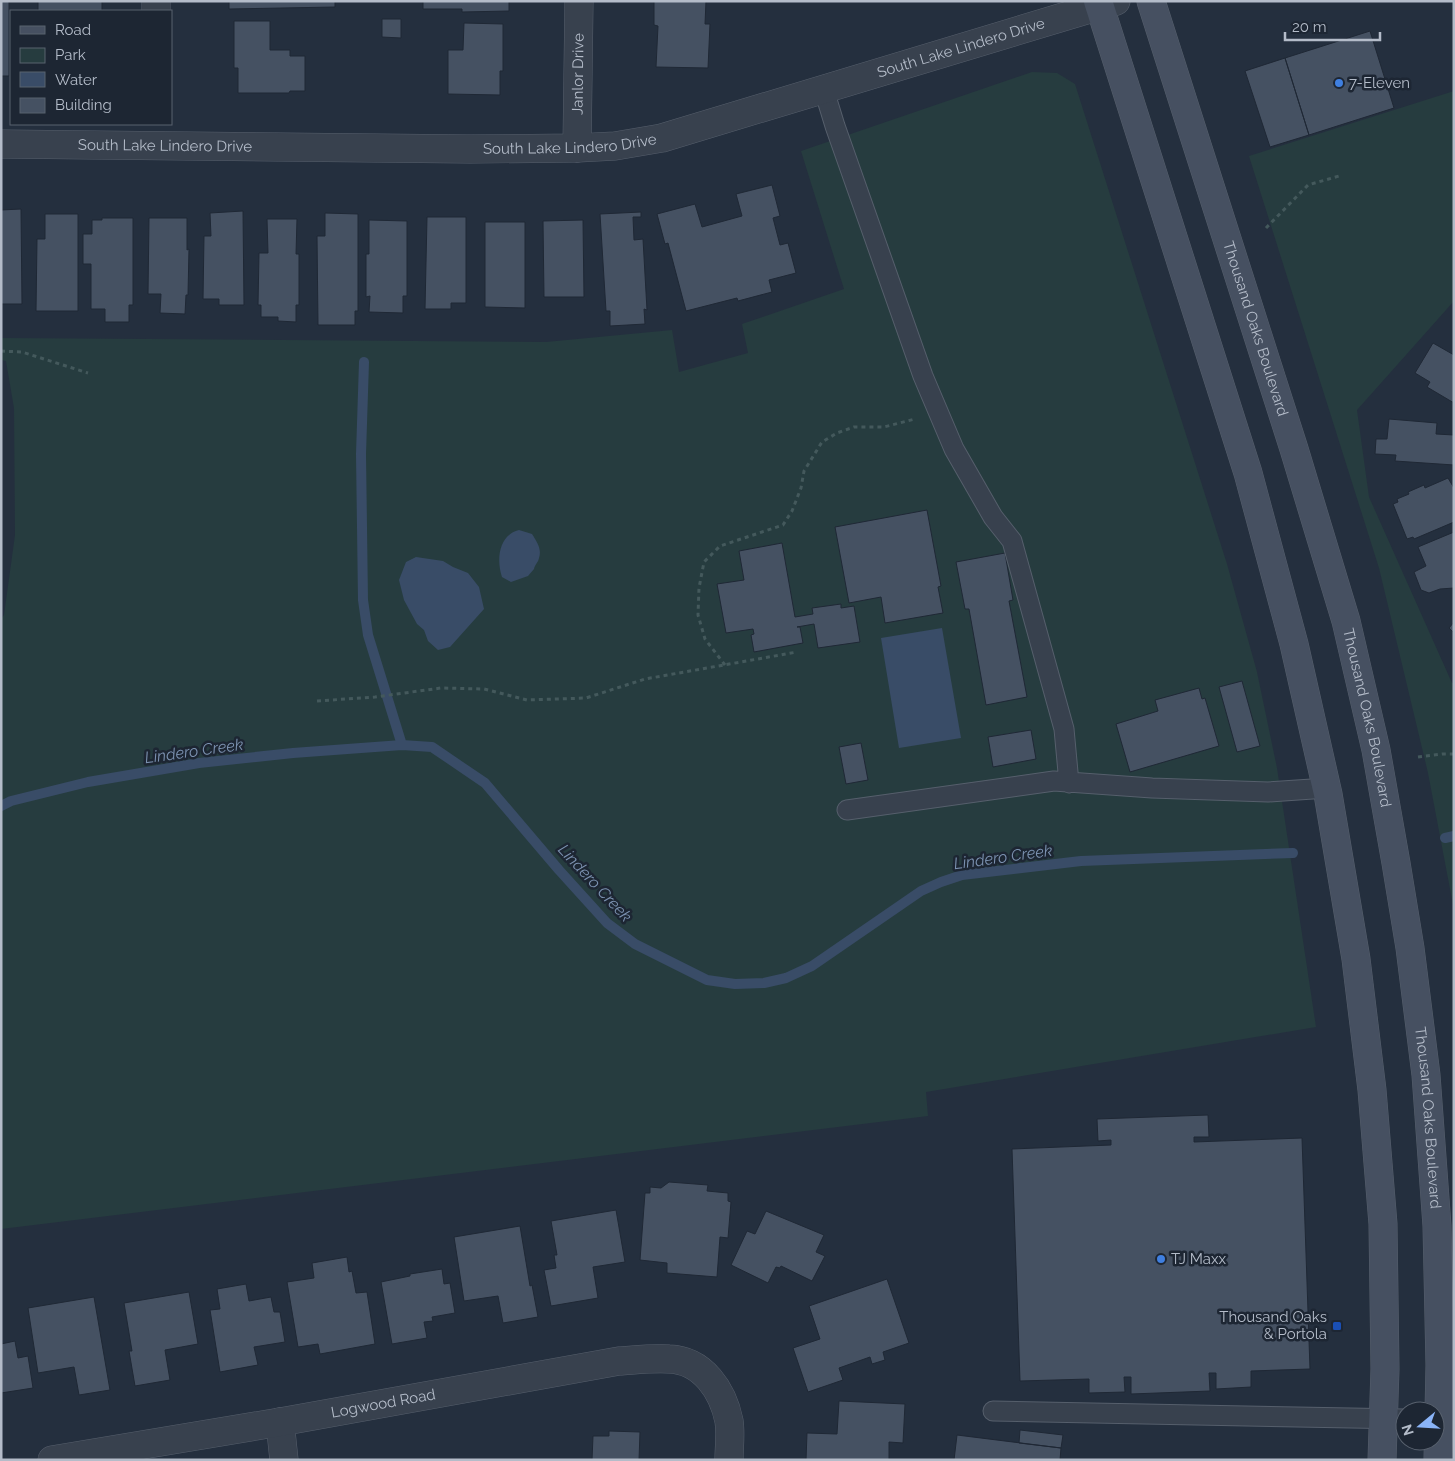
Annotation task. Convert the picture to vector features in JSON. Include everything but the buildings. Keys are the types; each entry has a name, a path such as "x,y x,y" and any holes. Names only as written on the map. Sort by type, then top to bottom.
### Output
{"main road":[{"name":"Thousand Oaks Boulevard","path":"1151,1 1294,449 1346,621 1376,750 1402,901 1426,1075 1437,1226 1442,1401"},
{"path":"1105,3 1248,473 1294,644 1327,788 1356,959 1373,1099 1383,1224 1385,1369 1394,1419 1382,1460"}],"street":[{"name":"Janlor Drive","path":"577,148 578,1"},
{"name":"South Lake Lindero Drive","path":"1,144 156,134 470,149 615,146 662,138 1105,3"},
{"name":"Logwood Road","path":"52,1460 280,1422 619,1361 671,1358 690,1363 710,1379 722,1396 730,1423 729,1460"},
{"path":"280,1422 284,1460"}],"lane":[{"path":"824,90 924,376 954,449 993,517 1012,542 1064,729 1069,783"},
{"path":"847,810 1054,782 1268,792 1327,788"},
{"path":"993,1411 1394,1419"}],"path":[{"path":"1266,228 1308,185 1339,176"},
{"path":"1,351 22,352 88,373"},
{"path":"725,665 705,638 698,615 699,588 704,562 720,546 783,525 792,511 801,488 804,471 822,442 837,433 854,428 884,427 915,419"},
{"path":"317,701 375,697 441,688 484,689 527,700 586,698 646,679 798,652"},
{"path":"1418,757 1454,754"}],"green space":[{"path":"1032,72 1057,73 1075,84 1227,564 1257,672 1277,768 1316,1027 926,1092 928,1116 1,1229 1,619 4,615 15,535 14,408 6,361 1,360 1,338 546,342 672,330 679,372 748,353 742,324 844,289 801,151"},
{"path":"1454,91 1454,301 1357,410 1369,497 1452,683 1454,683 1454,910 1428,773 1379,568 1249,156"}],"water":[{"path":"519,530 532,534 540,555 534,569 528,576 511,582 502,577 499,556 503,542 512,533"},
{"path":"416,557 443,561 468,573 479,587 484,609 450,647 438,650 428,641 424,630 417,624 404,600 399,580 406,562"},
{"path":"942,628 961,738 899,748 881,638"}],"waterway":[{"path":"364,362 361,454 363,600 368,635 402,745"},
{"name":"Lindero Creek","path":"1,806 11,801 88,782 199,763 293,753 402,745 432,747 485,783 607,923 635,944 707,980 735,984 764,983 786,978 812,966 921,891 962,875 1081,861 1293,853"},
{"name":"Lindero Creek","path":"1445,838 1454,836"}],"place":[{"name":"7-Eleven","path":"1339,83"},
{"name":"TJ Maxx","path":"1161,1259"},
{"name":"Thousand Oaks & Portola","path":"1337,1326"}]}
